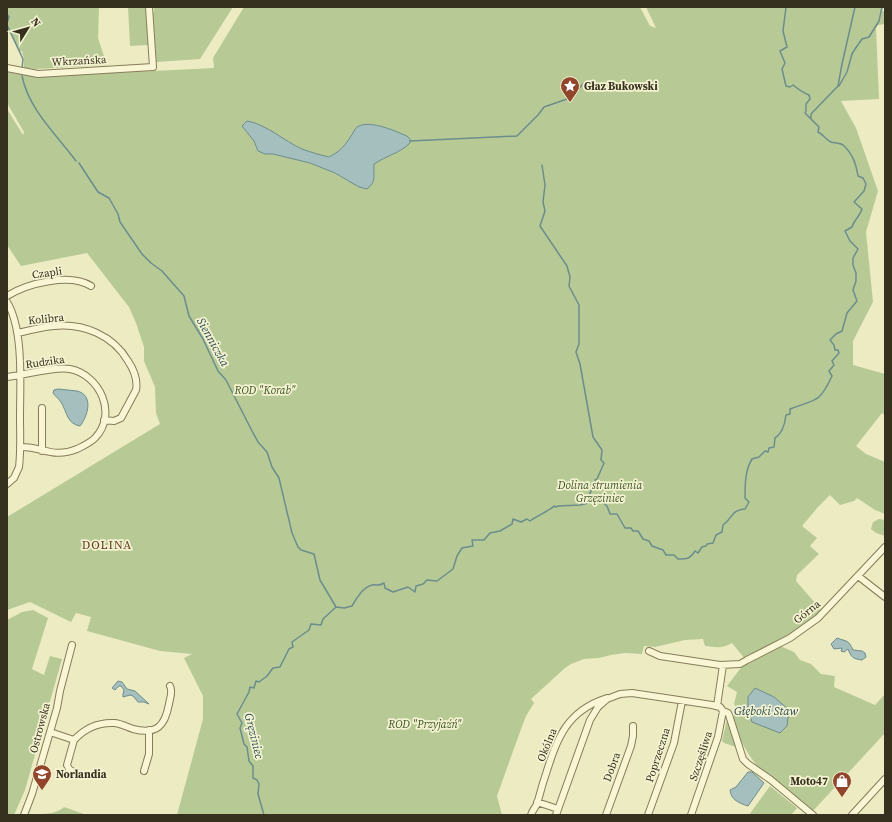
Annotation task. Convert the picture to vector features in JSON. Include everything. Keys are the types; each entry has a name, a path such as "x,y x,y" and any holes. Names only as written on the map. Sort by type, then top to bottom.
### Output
{"street":[{"name":"Wkrzańska","path":"7,68 38,74 153,67 149,8"},
{"name":"Czapli","path":"7,296 27,286 49,282 77,281 85,282 91,286"},
{"path":"7,302 13,315 18,333 20,376 20,447 18,470 14,478 7,484"},
{"name":"Kolibra","path":"18,333 55,326 71,326 100,334 109,339 119,348 133,368 137,386 122,418 114,421 104,420"},
{"name":"Rudzika","path":"7,377 65,368 80,371 89,377 100,391 105,406 104,420"},
{"path":"42,408 42,451"},
{"path":"20,447 59,453 78,448 94,438 100,430 104,420"},
{"name":"Górna","path":"649,651 660,656 724,666 740,664 798,633 823,614 885,547"},
{"path":"858,576 885,597"},
{"name":"Ostrowska","path":"24,815 32,794 50,732 72,645"},
{"path":"724,666 717,706 723,711 726,711 729,715 741,755 748,764 812,815"},
{"path":"72,770 69,769 67,765 74,740 87,729 101,724 120,724 137,730 150,730 162,725 166,718 172,692 170,686"},
{"name":"Okólna","path":"531,815 537,802 558,740 565,727 585,708 596,702 620,694 632,693 717,706"},
{"path":"537,802 557,812 590,720 598,707 611,697"},
{"name":"Poprzeczna","path":"648,815 674,744 682,701"},
{"name":"Szczęśliwa","path":"691,815 718,737 723,711"},
{"name":"Dobra","path":"606,815 630,746 633,736 633,726"},
{"path":"147,769 150,730"},
{"path":"50,732 74,740"},
{"path":"852,815 885,779"}],"green space":[{"path":"7,7 99,7 98,38 107,65 36,69 24,68 22,51 19,52 7,27"},
{"path":"128,7 146,7 148,45 130,46"},
{"path":"154,7 233,7 200,59 156,62 153,13"},
{"path":"244,7 640,7 650,26 656,28 646,7 883,7 882,11 885,11 885,24 878,25 876,28 879,99 841,101 856,128 878,191 866,232 873,302 853,341 853,365 885,374 885,415 882,413 856,446 866,454 885,462 885,514 875,510 857,498 854,501 840,505 830,495 818,507 802,526 817,538 810,546 819,554 797,575 796,581 823,612 792,634 745,659 732,643 722,647 705,646 703,639 685,640 655,647 644,646 642,654 625,653 584,659 565,668 531,699 534,703 526,716 497,796 502,815 177,815 203,719 203,696 184,658 192,654 160,651 87,631 91,617 76,613 71,622 30,602 7,610 7,517 160,424 156,413 155,387 144,361 144,347 136,323 129,307 87,253 21,266 7,245 7,109 23,135 24,132 7,103 7,69 21,73 91,74 214,68 213,58"},
{"path":"879,519 885,520 885,536 876,533 871,529 873,522"},
{"path":"33,610 48,618 32,669 44,675 50,656 62,659 25,790 14,815 7,815 7,620 22,612"},
{"path":"780,646 794,652 800,660 811,664 821,674 835,676 834,687 875,705 885,694 885,733 812,812 758,767 741,741 733,719 736,708 734,704 737,692 727,686 740,669 748,662"},
{"path":"727,720 736,747 722,741"},
{"path":"770,786 797,808 791,815 749,815"},
{"path":"64,807 87,815 29,815 52,813"}],"water":[{"path":"247,121 268,129 295,146 329,157 342,148 349,140 355,129 361,125 367,124 381,126 407,136 410,139 410,143 374,164 374,178 367,189 359,187 335,173 310,163 273,154 265,154 258,151 254,141 242,126"},
{"path":"54,390 77,391 86,397 88,401 87,412 80,426 72,423 61,402 53,393"},
{"path":"837,638 848,642 853,650 862,651 865,653 866,657 862,660 856,659 851,656 848,649 844,652 841,651 842,648 834,649 831,644"},
{"path":"118,681 122,682 127,689 135,691 149,704 138,702 133,696 130,695 123,697 124,690 121,686 115,690 112,688"},
{"name":"Głęboki Staw","path":"755,688 774,697 789,710 787,726 780,733 752,722 748,710 748,697"},
{"path":"748,772 752,772 764,783 748,806 734,799 730,790 736,787"}],"waterway":[{"name":"Gręziniec","path":"264,815 258,794 259,784 257,780 253,778 253,766 249,761 247,747 244,744 240,728 242,723 237,714 249,692 250,687 254,688 256,681 259,682 267,676 273,668 280,667 289,649 293,647 292,642 309,630 311,624 321,625 323,619 336,607 344,608 352,606 368,586 384,583 385,588 393,592 408,587 415,592 416,586 423,584 427,580 437,581 453,569 457,556 462,548 473,546 472,540 484,540 490,533 500,531 512,524 513,519 521,522 527,519 530,521 554,506 580,505 600,500 607,506 610,514 617,514 625,528 631,528 633,531 638,531 643,539 649,541 652,546 663,550 666,555 674,555 678,559 688,558 692,556 695,551 698,553 702,547 713,543 716,535 722,532 723,525 732,515 737,511 745,509 749,502 745,498 745,493 746,478 750,463 752,459 759,457 765,451 768,452 769,448 774,447 775,438 782,431 786,415 790,414 790,409 811,402 824,392 832,376 829,371 834,365 832,361 839,353 838,350 835,350 834,345 830,340 842,331 847,313 857,301 853,290 856,281 853,258 858,249 850,241 845,231 852,227 862,209 854,202 864,191 866,184 863,178 858,176 854,159 846,148 842,144 829,141 818,132 819,127 805,113 806,104 810,99 809,95 793,85 790,87 786,86 782,69 785,63 780,51 787,47 783,31 786,7"},
{"path":"811,118 811,114 838,86 855,7"},
{"path":"839,86 847,72 855,49 862,39 869,37 879,21 882,7"},
{"name":"Sienniczka","path":"7,14 9,17 7,23"},
{"name":"Sienniczka","path":"7,25 23,59 22,69"},
{"name":"Sienniczka","path":"22,76 37,111 76,161"},
{"path":"410,141 517,136 544,107 570,98 584,83"},
{"name":"Sienniczka","path":"79,163 98,192 109,198 118,214 120,222 142,254 162,271 184,296 189,316 203,339 218,371 226,380 258,442 267,452 272,467 279,478 292,533 298,547 301,550 314,554 320,580 336,607"},
{"path":"542,165 545,185 543,202 545,211 540,226 567,266 570,277 569,286 579,305 579,344 576,352 580,364 593,437 602,450 601,460 604,463 597,479 595,480 596,484 588,497 581,503"}],"place":[{"name":"Głaz Bukowski","path":"570,103"},
{"name":"Norlandia","path":"42,791"},
{"name":"Moto47","path":"842,798"}],"district":[{"name":"DOLINA","path":"107,545"}],"park label":[{"name":"ROD \"Korab\"","path":"265,390"},
{"name":"Dolina strumienia Grzęziniec","path":"600,491"},
{"name":"ROD \"Przyjaźń\"","path":"425,724"}]}
